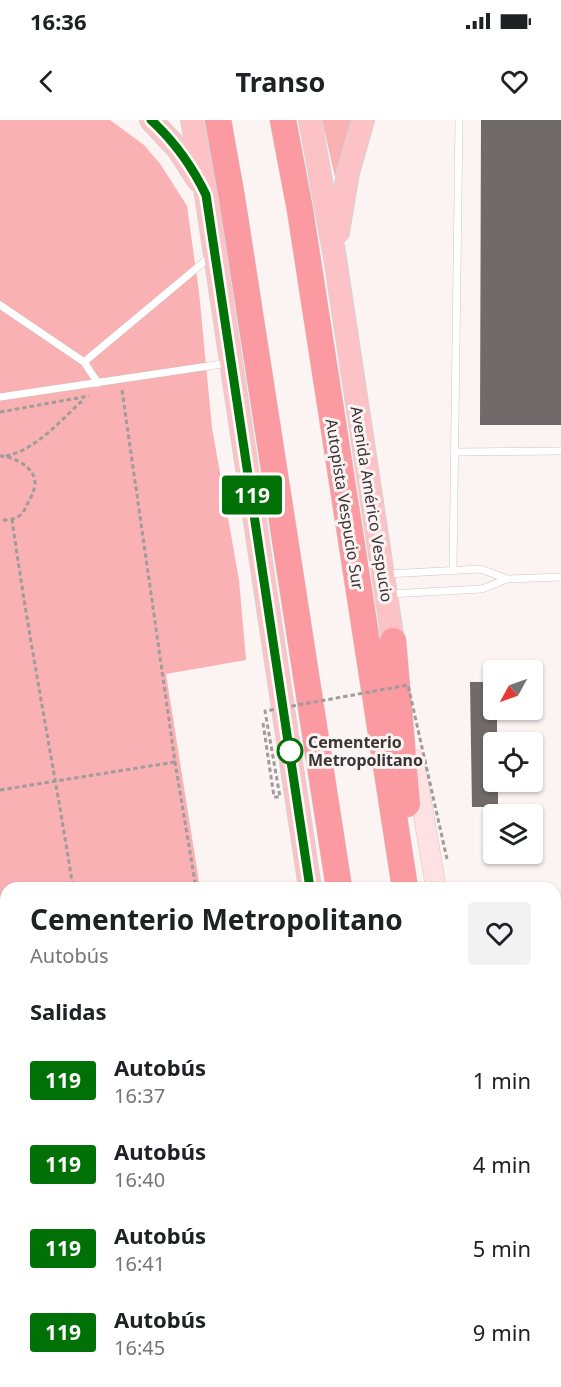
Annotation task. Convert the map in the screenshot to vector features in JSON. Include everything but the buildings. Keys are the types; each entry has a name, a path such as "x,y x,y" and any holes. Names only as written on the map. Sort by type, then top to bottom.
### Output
{"highway":[{"path":"218,120 338,882"},
{"name":"Autopista Vespucio Sur","path":"283,120 300,210 404,882"},
{"path":"393,641 412,882"}],"main road":[{"path":"151,120 189,163 206,195"},
{"path":"192,120 206,195 309,882"},
{"name":"Avenida Américo Vespucio","path":"310,120 335,258 393,641 435,882"},
{"path":"335,258 342,201 363,120"}],"lane":[{"path":"453,569 459,120"},
{"path":"84,362 214,252"},
{"path":"0,305 84,362 98,383"},
{"path":"0,397 231,362"},
{"path":"455,452 561,451"},
{"path":"384,584 453,569 481,569 507,579"},
{"path":"384,584 482,589 507,579 561,577"}],"path":[{"path":"122,388 175,762 195,882"},
{"path":"0,456 15,454 34,444 85,397"},
{"path":"0,520 12,519 22,514 32,495 35,481 25,466 6,456"},
{"path":"12,519 26,620 72,882"},
{"path":"263,723 274,797 280,797 265,711 408,686 447,859"},
{"path":"0,790 175,762"}],"shaded area":[{"path":"0,120 110,120 144,145 161,165 187,206 199,292 212,428 239,580 246,660 166,674 199,882 0,882"},
{"path":"322,120 352,120 335,177"}],"bus line":[{"name":"119","path":"151,120 189,163 206,195 309,882"}],"place":[{"name":"Cementerio Metropolitano","path":"290,751"}]}
